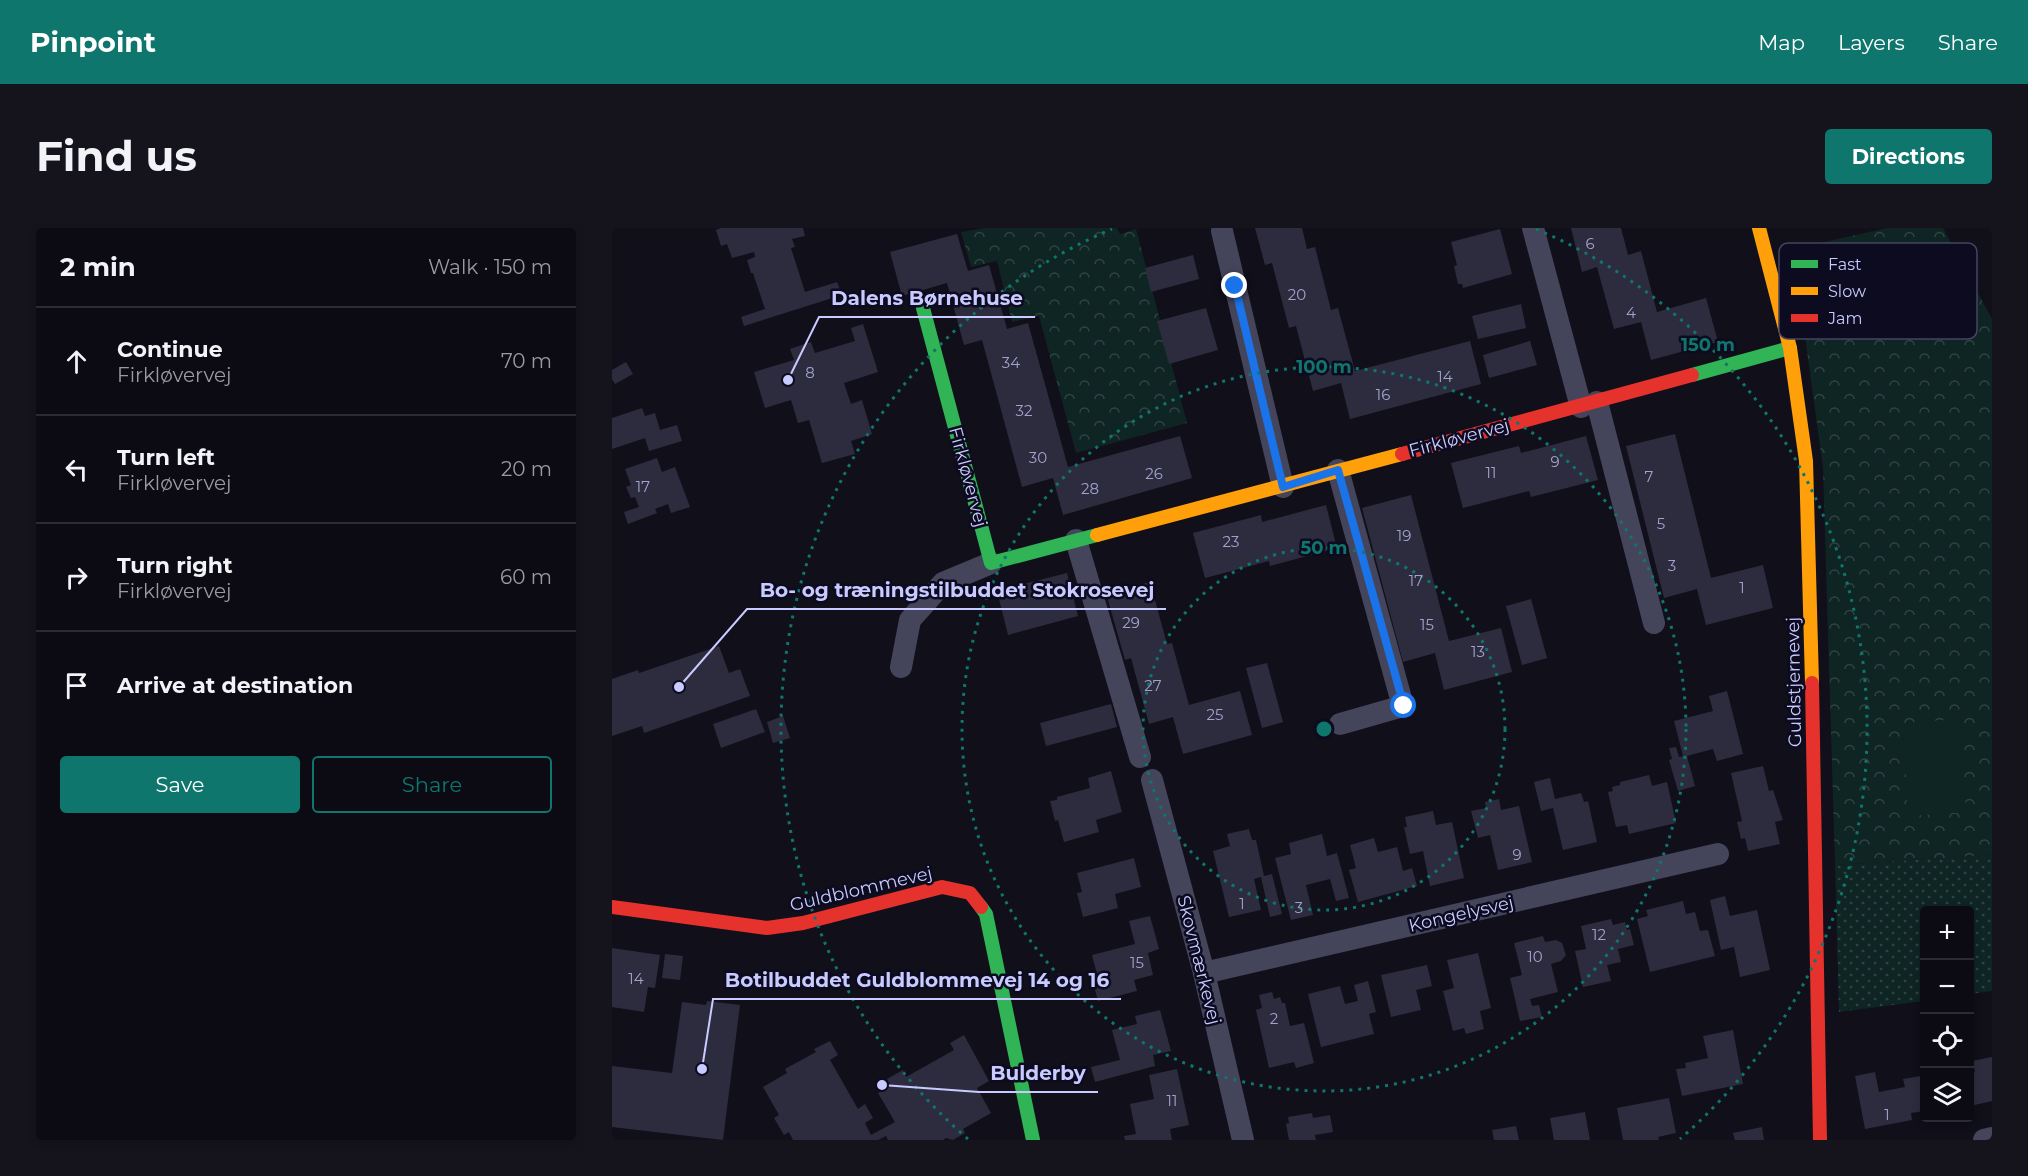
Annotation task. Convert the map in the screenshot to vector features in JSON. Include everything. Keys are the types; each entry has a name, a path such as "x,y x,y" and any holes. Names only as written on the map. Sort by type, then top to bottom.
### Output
{"street":[{"path":"1533,228 1654,622"},
{"name":"Guldstjernevej","path":"1759,228 1779,305"},
{"path":"1222,231 1283,487"},
{"name":"Firkløvervej","path":"923,308 991,563 1589,405 1790,348"},
{"name":"Guldstjernevej","path":"1788,339 1806,461 1820,1140"},
{"path":"1338,470 1404,706 1340,724"},
{"path":"1076,540 1140,757"},
{"path":"901,667 910,620 943,583 991,563"},
{"name":"Skovmærkevej","path":"1152,780 1204,973 1243,1140"},
{"name":"Kongelysvej","path":"1204,973 1718,854"},
{"name":"Guldblommevej","path":"612,908 767,928 803,922 942,887 970,893 986,914 1034,1140"},
{"path":"1984,1140 1992,1138"}],"green space":[{"path":"984,228 1117,228 1120,234 1136,229 1187,423 1076,453 1039,316 1012,322 997,261 971,267 961,232"},
{"path":"1887,228 1943,228 1951,243 1820,243"},
{"path":"1977,291 1992,319 1992,855 1835,865 1823,468 1805,339 1977,339"},
{"path":"1961,719 1966,812 1908,816 1903,723"},
{"path":"1992,855 1992,991 1974,993 1974,906 1920,906 1920,1002 1839,1012 1835,865"}],"building":[{"path":"721,228 803,228 805,236 792,239 795,247 791,248 805,292 837,282 842,295 744,326 741,317 765,309 747,260 755,257 754,252 732,258 727,244 721,246 716,230"},
{"path":"1255,228 1302,228 1307,249 1315,247 1331,310 1338,308 1355,371 1470,341 1481,384 1350,419 1341,383 1313,391 1296,326 1289,328 1272,263 1265,265"},
{"path":"1571,228 1621,228 1628,255 1641,251 1657,312 1706,298 1718,342 1651,360 1641,322 1614,329 1597,267 1582,272"},
{"path":"1500,229 1512,274 1463,288 1462,284 1458,284 1454,266 1457,265 1451,242"},
{"path":"957,234 968,271 989,265 1007,329 1028,323 1068,467 1180,436 1192,478 1063,515 1053,478 1022,487 982,340 964,345 947,283 902,296 890,252"},
{"path":"1193,255 1199,279 1151,292 1145,268"},
{"path":"1521,304 1526,328 1478,339 1472,316"},
{"path":"1206,308 1218,350 1169,364 1157,321"},
{"path":"863,324 878,372 844,383 851,404 862,400 872,434 851,441 855,454 822,463 809,420 798,423 791,400 765,408 754,372 794,360 790,349 811,342 815,353 855,341 851,328"},
{"path":"1530,341 1537,365 1489,378 1483,355"},
{"path":"626,362 633,374 615,384 612,379 612,370"},
{"path":"642,408 645,416 655,413 660,430 677,425 682,441 649,451 645,438 612,449 612,418"},
{"path":"1675,434 1711,578 1763,565 1773,608 1706,625 1697,589 1664,598 1626,446"},
{"path":"1586,436 1598,480 1531,497 1529,491 1463,508 1451,463 1519,446 1521,453"},
{"path":"657,458 662,472 675,467 690,507 671,513 668,504 655,509 657,513 628,524 624,512 639,507 635,497 631,498 626,487 631,485 625,469"},
{"path":"1411,495 1449,641 1501,628 1512,672 1444,690 1435,653 1403,662 1362,508"},
{"path":"1326,505 1337,548 1270,566 1269,561 1205,578 1193,533 1261,515 1262,522"},
{"path":"1067,573 1078,616 1008,635 997,591"},
{"path":"1150,582 1167,644 1172,643 1189,705 1240,691 1252,735 1183,754 1173,717 1149,724 1131,658 1125,660 1106,593"},
{"path":"1531,599 1547,658 1522,665 1506,606"},
{"path":"719,646 729,673 740,669 750,696 644,733 642,726 612,736 612,679 638,670 639,673"},
{"path":"1267,663 1283,722 1262,728 1246,668"},
{"path":"1727,691 1743,754 1717,761 1713,749 1687,756 1695,786 1678,791 1669,760 1672,759 1669,748 1676,747 1679,757 1683,756 1674,721 1713,711 1709,696"},
{"path":"1111,704 1117,727 1046,746 1040,723"},
{"path":"756,709 765,732 721,748 713,724"},
{"path":"783,716 790,738 773,743 767,722"},
{"path":"1763,766 1769,791 1773,790 1783,820 1775,822 1780,844 1748,851 1745,838 1741,839 1737,822 1742,821 1731,773"},
{"path":"1111,771 1122,812 1096,820 1099,832 1064,842 1050,801 1090,788 1088,778"},
{"path":"1649,775 1652,786 1667,782 1676,823 1629,834 1627,825 1616,827 1608,792 1613,791 1612,787 1620,785 1620,782"},
{"path":"1550,778 1555,799 1581,793 1584,802 1588,801 1597,842 1563,850 1553,808 1541,811 1534,782"},
{"path":"1499,799 1501,810 1519,806 1532,862 1498,870 1490,835 1478,838 1471,811 1486,808 1485,802"},
{"path":"1433,811 1436,825 1452,822 1464,878 1430,886 1423,851 1410,854 1404,827 1407,827 1405,817"},
{"path":"1249,829 1252,840 1256,840 1264,876 1272,874 1282,914 1270,917 1261,877 1254,879 1261,910 1229,917 1213,851 1230,846 1227,834"},
{"path":"1322,834 1327,856 1337,853 1349,898 1336,901 1330,879 1306,885 1313,915 1291,920 1275,858 1291,854 1289,843"},
{"path":"1374,838 1378,852 1397,847 1403,871 1412,868 1417,886 1358,902 1349,870 1356,868 1350,845"},
{"path":"1134,858 1141,887 1115,894 1118,908 1083,917 1077,893 1082,892 1077,873"},
{"path":"1725,896 1730,916 1757,910 1770,970 1740,977 1734,947 1721,950 1710,900"},
{"path":"1683,901 1686,914 1695,912 1700,931 1708,930 1715,956 1650,972 1637,919 1648,916 1646,910"},
{"path":"1150,916 1159,949 1148,953 1153,975 1134,980 1137,991 1098,1001 1094,986 1100,985 1092,955 1135,944 1129,921"},
{"path":"1611,919 1613,925 1625,922 1627,930 1630,929 1634,945 1618,949 1621,962 1607,965 1611,981 1583,987 1575,951 1586,949 1581,926"},
{"path":"1543,936 1545,942 1556,940 1562,943 1566,955 1561,961 1551,964 1558,992 1530,999 1532,1006 1539,1005 1542,1017 1520,1021 1510,978 1522,975 1514,943"},
{"path":"612,948 660,955 655,988 648,987 644,1012 612,1007"},
{"path":"1478,953 1491,1008 1480,1011 1484,1029 1466,1034 1464,1028 1453,1031 1443,991 1454,988 1447,960"},
{"path":"665,954 683,956 680,980 662,978"},
{"path":"1427,965 1432,986 1416,990 1421,1010 1391,1017 1381,975"},
{"path":"1368,981 1376,1012 1369,1014 1374,1034 1321,1047 1308,994 1340,986 1345,1004 1358,1001 1354,985"},
{"path":"1272,992 1274,999 1280,997 1282,1003 1285,1003 1290,1026 1304,1023 1314,1063 1296,1068 1294,1062 1269,1068 1256,1010 1262,1008 1259,995"},
{"path":"707,1001 740,1005 723,1140 612,1127 612,1066 672,1073 682,1002 706,1005"},
{"path":"1160,1010 1171,1051 1153,1055 1155,1066 1095,1082 1091,1067 1120,1060 1112,1030 1137,1024 1135,1016"},
{"path":"1733,1030 1743,1084 1682,1096 1676,1069 1686,1068 1685,1063 1708,1058 1703,1036"},
{"path":"964,1035 989,1081 977,1088 991,1113 963,1129 965,1133 953,1140 946,1138 943,1140 888,1140 886,1136 878,1140 793,1140 789,1132 784,1135 774,1118 779,1115 763,1087 787,1073 785,1069 816,1052 814,1049 830,1041 838,1055 830,1060 858,1109 865,1104 873,1118 865,1123 871,1135 895,1122 878,1093 891,1086 887,1079 903,1070 906,1077 954,1050 950,1043"},
{"path":"1992,1057 1992,1101 1974,1105 1975,1072 1974,1061"},
{"path":"1177,1069 1189,1125 1170,1129 1172,1140 1125,1140 1124,1136 1136,1134 1130,1104 1154,1099 1149,1075"},
{"path":"1875,1072 1879,1092 1905,1087 1903,1079 1920,1076 1920,1112 1911,1113 1912,1120 1865,1129 1855,1076"},
{"path":"1669,1098 1676,1133 1658,1137 1659,1140 1623,1140 1617,1108"},
{"path":"1585,1112 1590,1140 1554,1140 1550,1118"},
{"path":"1312,1113 1313,1118 1330,1115 1333,1132 1315,1135 1316,1140 1289,1140 1286,1124 1289,1123 1288,1117"},
{"path":"1516,1126 1519,1140 1494,1140 1492,1130"},
{"path":"1762,1127 1764,1140 1735,1140 1733,1133"}],"traffic: fast":[{"path":"923,308 991,563 1097,535"},
{"path":"1692,375 1790,348"},
{"path":"981,907 986,914 1033,1140"}],"traffic: slow":[{"path":"1759,228 1779,305"},
{"path":"1788,339 1806,461 1812,683"},
{"path":"1097,535 1402,454"}],"traffic: jam":[{"path":"1402,454 1692,375"},
{"path":"1812,683 1820,1140"},
{"path":"612,907 767,928 803,923 942,887 970,893 981,907"}],"place":[{"name":"Dalens Børnehuse","path":"788,380"},
{"name":"Bo- og træningstilbuddet Stokrosevej","path":"679,687"},
{"name":"Botilbuddet Guldblommevej 14 og 16","path":"702,1069"},
{"name":"Bulderby","path":"882,1085"}],"route":[{"path":"1235,286 1283,487 1338,470 1404,706"}]}
